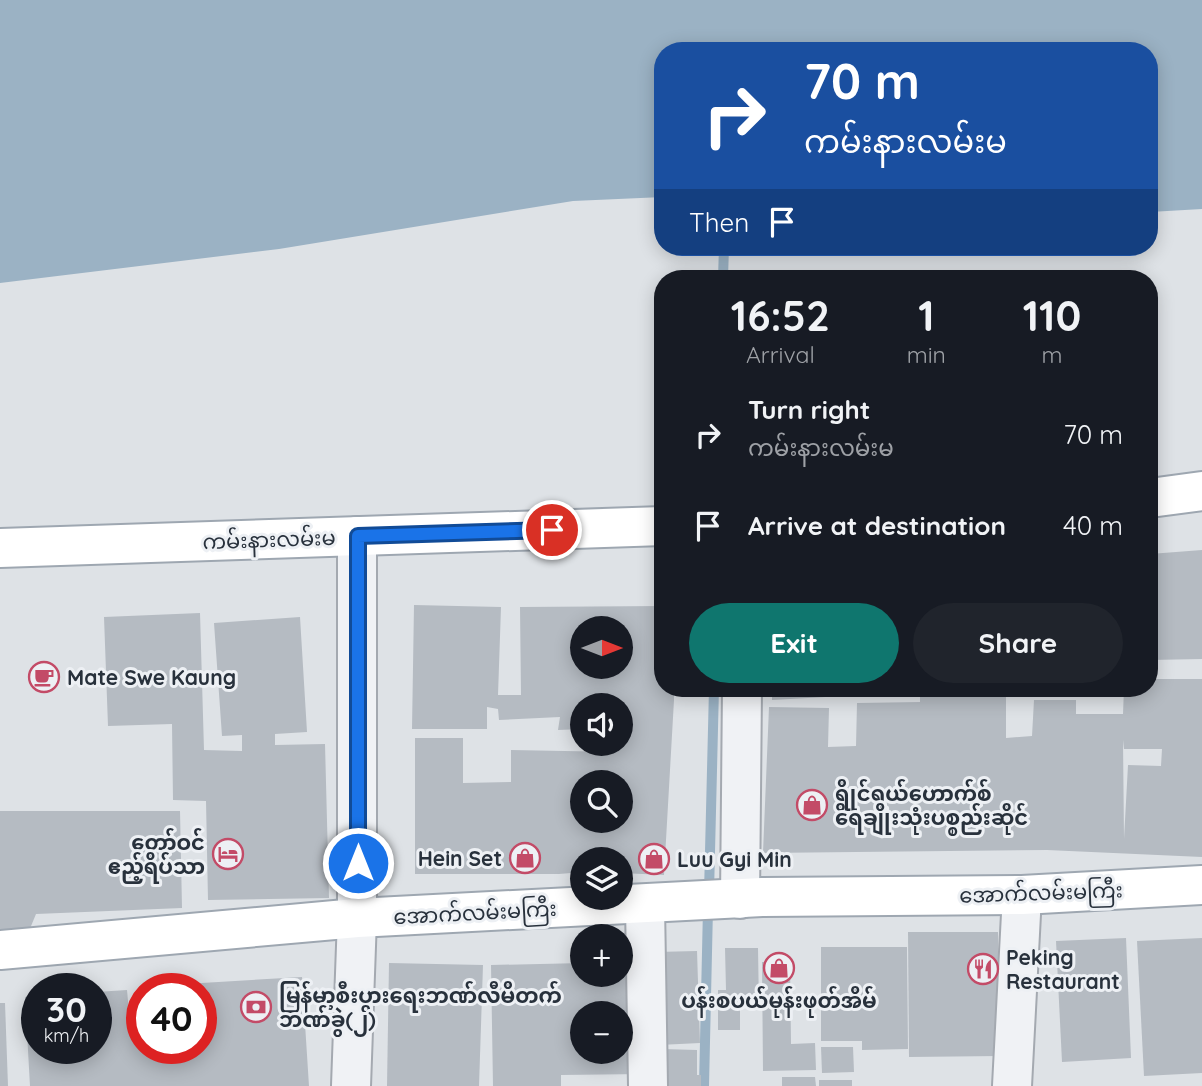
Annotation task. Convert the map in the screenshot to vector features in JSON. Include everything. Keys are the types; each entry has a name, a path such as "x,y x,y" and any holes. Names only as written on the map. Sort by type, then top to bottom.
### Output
{"main road":[{"path":"1158,497 1202,491"},
{"name":"ကမ်းနားလမ်းမ","path":"0,548 654,526"},
{"name":"အောက်လမ်းမကြီး","path":"0,950 358,918 740,899 1022,895 1202,885"}],"street":[{"path":"351,1086 358,918 358,536"},
{"path":"740,899 742,697"},
{"path":"1012,1086 1022,895"},
{"path":"645,905 648,1086"}],"water":[{"path":"0,0 1202,0 1202,209 1158,212 1158,42 654,42 654,197 573,201 279,249 0,283"}],"building":[{"path":"1202,550 1202,659 1158,660 1158,553"},
{"path":"414,605 501,607 498,695 521,695 520,607 654,606 654,697 674,697 664,875 633,874 633,847 570,847 570,873 415,874 415,738 463,738 463,783 511,782 511,750 570,751 570,756 633,756 633,693 570,693 570,730 558,730 560,717 499,720 498,709 487,707 487,729 412,729"},
{"path":"200,613 204,750 242,751 242,735 222,736 214,623 300,617 307,732 275,734 275,745 325,744 329,898 208,900 206,801 173,800 172,724 108,726 104,617"},
{"path":"1158,679 1202,679 1202,857 1047,850 763,853 769,707 829,708 828,747 856,746 857,703 920,702 920,697 1006,697 1006,738 1032,736 1034,700 1076,700 1076,714 1123,714 1124,697 1158,697","holes":["1123,740 1124,749 1162,749 1161,766 1128,765 1124,839"]},
{"path":"772,697 825,697 772,700"},
{"path":"0,811 180,811 182,908 36,914 29,931 0,931"},
{"path":"908,932 998,932 999,1056 909,1057"},
{"path":"1126,938 1131,1058 1062,1062 1056,941"},
{"path":"1202,938 1202,1073 1144,1076 1137,941"},
{"path":"821,947 907,947 908,1049 862,1050 862,1041 821,1041"},
{"path":"725,948 758,948 759,1008 740,1008 740,1030 718,1030 718,990 726,990"},
{"path":"697,951 700,1043 659,1045 656,952"},
{"path":"633,962 641,962 643,1074 561,1075 561,1086 493,1086 491,965 570,963 570,987 633,987"},
{"path":"762,962 790,962 791,1044 815,1043 816,1070 763,1071"},
{"path":"389,963 483,965 479,1086 387,1086"},
{"path":"302,977 309,1086 30,1086 29,1064 112,1064 112,991 126,990 126,1064 217,1064 217,982"},
{"path":"0,1003 5,1003 8,1086 0,1086"},
{"path":"821,1047 853,1047 854,1072 822,1073"},
{"path":"662,1049 697,1050 697,1075 701,1075 701,1086 662,1086"},
{"path":"782,1077 815,1077 816,1086 782,1086"},
{"path":"819,1080 852,1080 852,1086 819,1086"}],"waterway":[{"path":"723,270 724,256"},
{"path":"709,893 714,697"},
{"path":"704,1086 708,908"}],"place":[{"name":"Mate Swe Kaung","path":"44,677"},
{"name":"ရွိုင်ရယ်ဟောက်စ် ရေချိုးသုံးပစ္စည်းဆိုင်","path":"812,805"},
{"name":"တော်ဝင် ဧည့်ရိပ်သာ","path":"228,854"},
{"name":"Hein Set","path":"525,858"},
{"name":"Luu Gyi Min","path":"654,859"},
{"name":"ပန်းစပယ်မုန်းဖုတ်အိမ်","path":"779,968"},
{"name":"Peking Restaurant","path":"983,969"},
{"name":"မြန်မာ့စီးပွားရေးဘဏ်လီမိတက် ဘဏ်ခွဲ(၂)","path":"256,1007"}],"route":[{"path":"358,863 358,536 552,530"}]}
